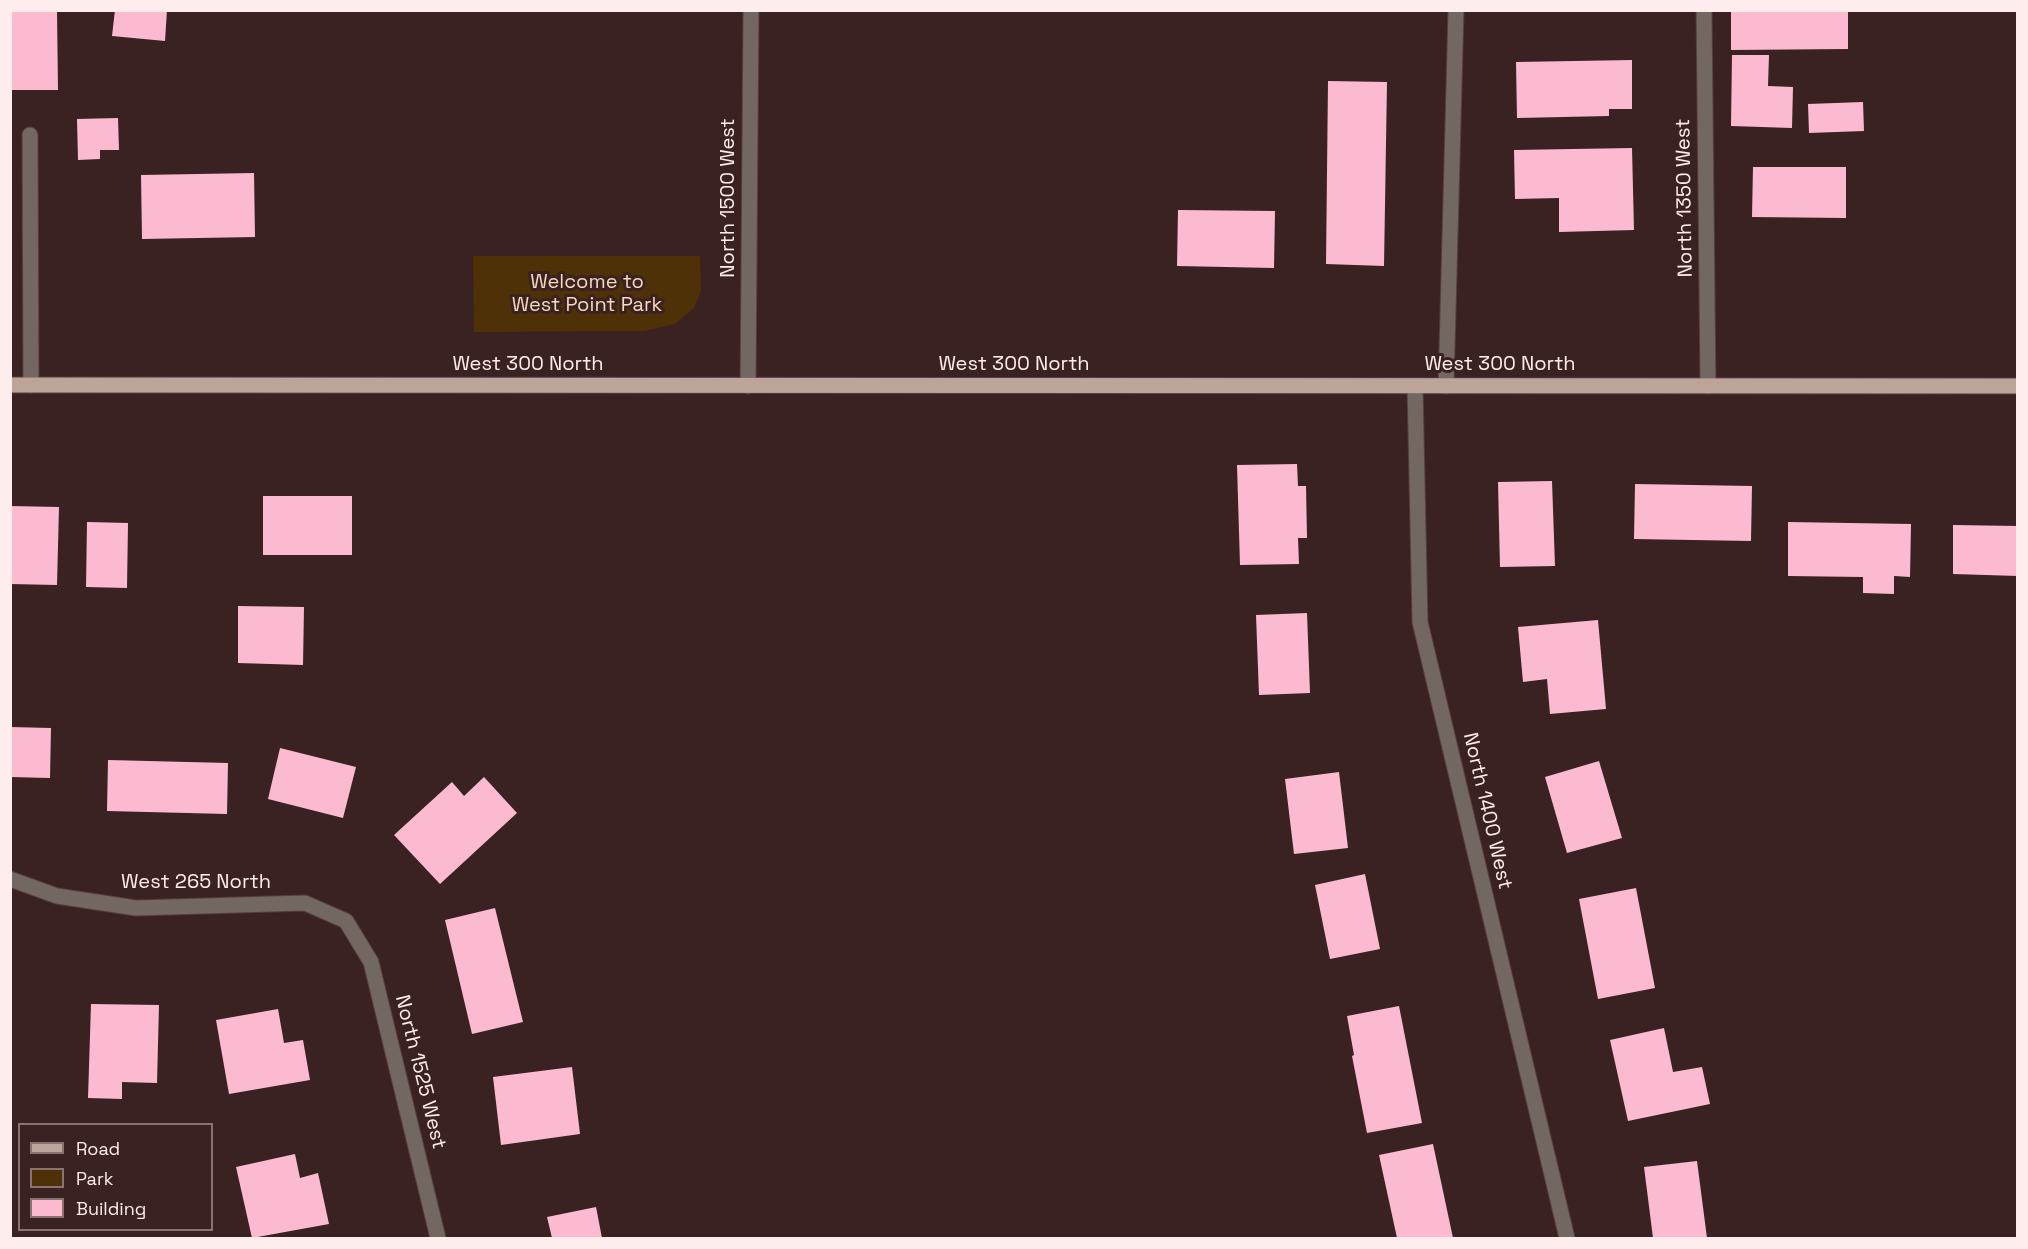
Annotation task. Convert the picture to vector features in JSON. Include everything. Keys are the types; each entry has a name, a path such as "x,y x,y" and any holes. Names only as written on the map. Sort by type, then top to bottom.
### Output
{"main road":[{"name":"West 300 North","path":"10,385 2018,386"}],"street":[{"name":"North 1500 West","path":"748,386 751,10"},
{"path":"1446,386 1455,10"},
{"name":"North 1350 West","path":"1704,10 1708,386"},
{"path":"30,135 31,385"},
{"name":"North 1400 West","path":"1415,386 1420,622 1567,1239"},
{"name":"West 265 North","path":"10,879 57,896 136,908 305,903 346,921"},
{"name":"North 1525 West","path":"346,921 371,962 438,1239"}],"green space":[{"name":"Welcome to West Point Park","path":"473,256 700,256 701,291 694,308 675,324 645,331 474,332"}],"building":[{"path":"115,10 167,10 165,41 112,36"},
{"path":"1731,10 1848,10 1848,49 1731,50"},
{"path":"57,11 58,90 10,90 10,12"},
{"path":"1732,55 1769,55 1768,86 1793,87 1792,128 1731,126"},
{"path":"1632,60 1632,109 1609,109 1609,116 1517,118 1516,62"},
{"path":"1328,81 1387,82 1384,266 1326,264"},
{"path":"1863,102 1864,131 1809,133 1808,104"},
{"path":"118,118 119,150 100,150 100,159 78,160 77,119"},
{"path":"1632,148 1634,230 1559,232 1559,198 1515,199 1514,150"},
{"path":"1753,167 1846,167 1846,218 1752,217"},
{"path":"254,173 255,237 142,239 141,175"},
{"path":"1178,210 1275,211 1274,268 1177,266"},
{"path":"1297,464 1298,486 1306,486 1307,538 1298,538 1299,564 1240,565 1237,465"},
{"path":"1552,481 1555,566 1500,567 1498,482"},
{"path":"1635,484 1752,486 1751,541 1634,539"},
{"path":"263,496 352,496 352,555 263,555"},
{"path":"10,506 59,507 57,585 10,584"},
{"path":"87,522 128,523 127,588 86,587"},
{"path":"1788,522 1911,524 1910,577 1894,576 1894,594 1863,593 1863,577 1788,576"},
{"path":"1953,525 2018,526 2018,576 1953,574"},
{"path":"238,606 304,607 303,665 238,663"},
{"path":"1307,613 1310,693 1259,695 1256,615"},
{"path":"1598,620 1606,709 1550,714 1547,679 1523,682 1518,627"},
{"path":"10,727 51,728 50,778 10,777"},
{"path":"280,748 356,767 343,818 268,799"},
{"path":"108,760 228,763 227,814 107,811"},
{"path":"1599,761 1622,838 1567,853 1545,777"},
{"path":"1339,772 1348,848 1294,854 1285,779"},
{"path":"484,777 517,813 440,884 394,835 452,782 464,796"},
{"path":"1365,874 1380,949 1330,959 1315,885"},
{"path":"1636,888 1655,988 1598,999 1579,899"},
{"path":"495,908 523,1022 472,1034 445,920"},
{"path":"91,1004 159,1005 157,1083 122,1082 122,1099 88,1098"},
{"path":"1399,1006 1422,1123 1367,1133 1352,1056 1354,1055 1347,1016"},
{"path":"278,1009 284,1043 303,1040 310,1080 229,1094 216,1020"},
{"path":"1664,1028 1673,1072 1702,1067 1710,1104 1628,1121 1610,1040"},
{"path":"572,1067 580,1134 501,1145 493,1077"},
{"path":"1433,1144 1453,1238 1397,1238 1379,1155"},
{"path":"295,1154 300,1178 318,1173 329,1224 252,1238 236,1167"},
{"path":"1697,1161 1707,1238 1653,1238 1644,1167"},
{"path":"596,1207 602,1238 552,1238 547,1217"}]}
